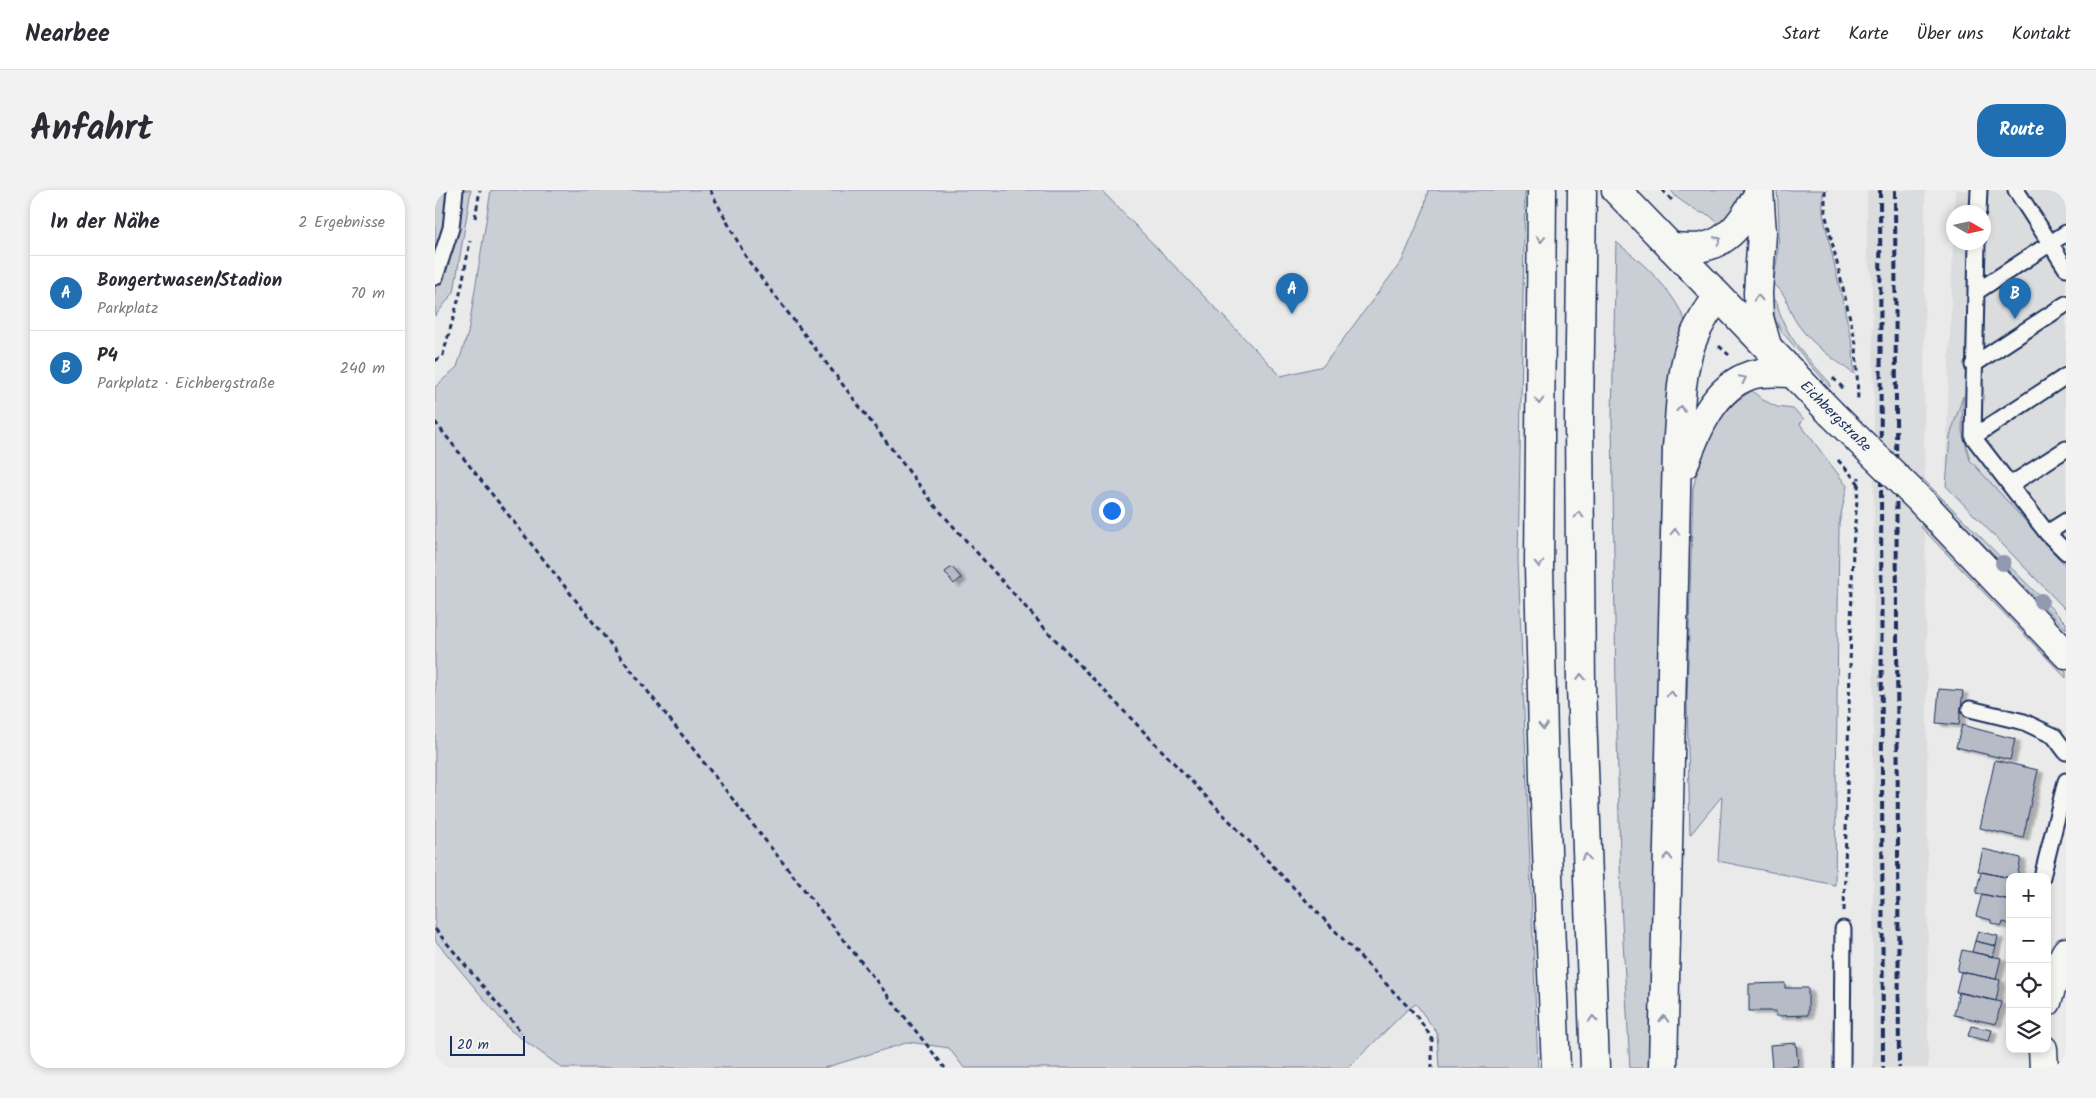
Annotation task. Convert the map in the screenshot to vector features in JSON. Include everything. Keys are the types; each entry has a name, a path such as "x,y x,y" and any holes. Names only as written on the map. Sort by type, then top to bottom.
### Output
{"main road":[{"path":"1542,190 1539,577 1544,769 1556,1068"},
{"path":"1582,190 1579,422 1581,658 1587,890 1595,1068"},
{"name":"Eichbergstraße","path":"1616,190 1793,373 1845,411 1922,502 2063,648"},
{"path":"1666,242 1703,247 1720,240 1743,220 1759,192"},
{"path":"1759,192 1762,232 1758,293 1759,317 1767,346"},
{"path":"1663,1068 1677,448 1682,390 1690,348 1705,315 1719,296"},
{"path":"1675,493 1692,442 1705,417 1730,386 1750,376 1767,372 1793,373"},
{"path":"2051,985 2057,960"},
{"path":"2043,1053 2044,1068"}],"lane":[{"path":"435,277 451,228 455,190"},
{"path":"1978,205 1979,190"},
{"path":"2019,191 2066,268"},
{"path":"1976,292 2066,233"},
{"path":"1977,250 1973,437 2047,534 2066,552"},
{"path":"1973,365 2066,304"},
{"path":"1973,437 2066,376"},
{"path":"2010,485 2066,448"},
{"path":"2047,534 2066,521"},
{"path":"1970,709 2024,722 2047,732 2054,736 2066,752"},
{"path":"2043,873 2066,782"},
{"path":"1842,1068 1843,929"}],"path":[{"path":"473,226 480,190"},
{"path":"710,190 747,259 935,507 1049,632 1416,1015 1432,1038 1432,1068"},
{"path":"1662,190 1673,201"},
{"path":"1825,190 1825,212 1856,344 1845,411"},
{"path":"435,361 443,355 461,290 471,235"},
{"path":"1717,343 1730,356"},
{"path":"435,422 945,1068"},
{"path":"1843,929 1853,546 1859,475"},
{"path":"435,928 521,1033"}],"shaded area":[{"path":"435,190 471,190 454,292 435,316"},
{"path":"491,190 1101,190 1281,376 1323,366 1402,261 1424,209 1428,190 1525,190 1518,559 1538,1068 1439,1068 1437,1033 1416,1004 1407,1010 1348,1068 964,1068 949,1048 909,1042 824,1068 562,1068 510,1030 435,940 435,387 457,367 468,333"},
{"path":"1671,190 1751,190 1726,230 1709,215 1696,211 1676,197"},
{"path":"1777,190 1823,190 1823,214 1853,347 1854,374 1822,350 1800,328 1782,292 1773,284 1779,237"},
{"path":"1867,190 1925,190 1924,435 1928,1068 1873,1068 1874,400 1872,279 1867,255"},
{"path":"1955,190 2066,190 2066,603 1976,511 1946,464 1953,250 1991,250 1991,205 1954,205"},
{"path":"1616,242 1647,268 1666,288 1686,323 1656,1068 1630,1068 1621,903 1612,418"},
{"path":"1771,298 1777,302 1785,325 1797,346 1830,383 1830,387 1781,331 1775,319"},
{"path":"1752,391 1763,400 1777,407 1793,409 1804,419 1800,424 1847,486 1839,524 1835,885 1718,861 1722,796 1690,835 1687,701 1693,488 1706,446 1720,420 1740,399"},
{"path":"1963,396 1962,431 1970,460 2066,566 2066,610 1946,486 1950,436"},
{"path":"1922,478 2066,623 2066,629 1922,482"},
{"path":"1922,524 2066,672 2066,678 1921,527"}],"building":[{"path":"952,567 961,578 954,584 945,572"},
{"path":"1939,689 1963,691 1959,725 1936,723"},
{"path":"1962,725 2015,739 2010,760 1956,747"},
{"path":"1995,760 2038,770 2023,838 1980,828"},
{"path":"1983,849 2021,858 2018,873 2006,873 2006,877 1978,871"},
{"path":"1981,872 2006,877 2006,899 1976,893"},
{"path":"1982,894 2006,899 2006,923 2003,922 2002,926 1991,923 1991,920 1976,916"},
{"path":"1978,931 1998,936 1996,946 1975,941"},
{"path":"1975,941 1996,946 1993,957 1972,952"},
{"path":"1962,950 2001,958 1996,979 1957,971"},
{"path":"1961,972 2000,980 1996,1001 1956,992"},
{"path":"1785,983 1785,988 1808,988 1808,1015 1776,1016 1776,1011 1749,1011 1749,984"},
{"path":"1959,992 2001,1002 1996,1024 1954,1015"},
{"path":"1971,1026 1992,1030 1989,1041 1968,1036"},
{"path":"1796,1043 1798,1066 1772,1068 1770,1045"}],"railway":[{"path":"1880,190 1883,1068"},
{"path":"1895,190 1899,1068"}],"place":[{"name":"Bongertwasen/Stadion","path":"1292,314"},
{"name":"P4","path":"2015,319"}]}
